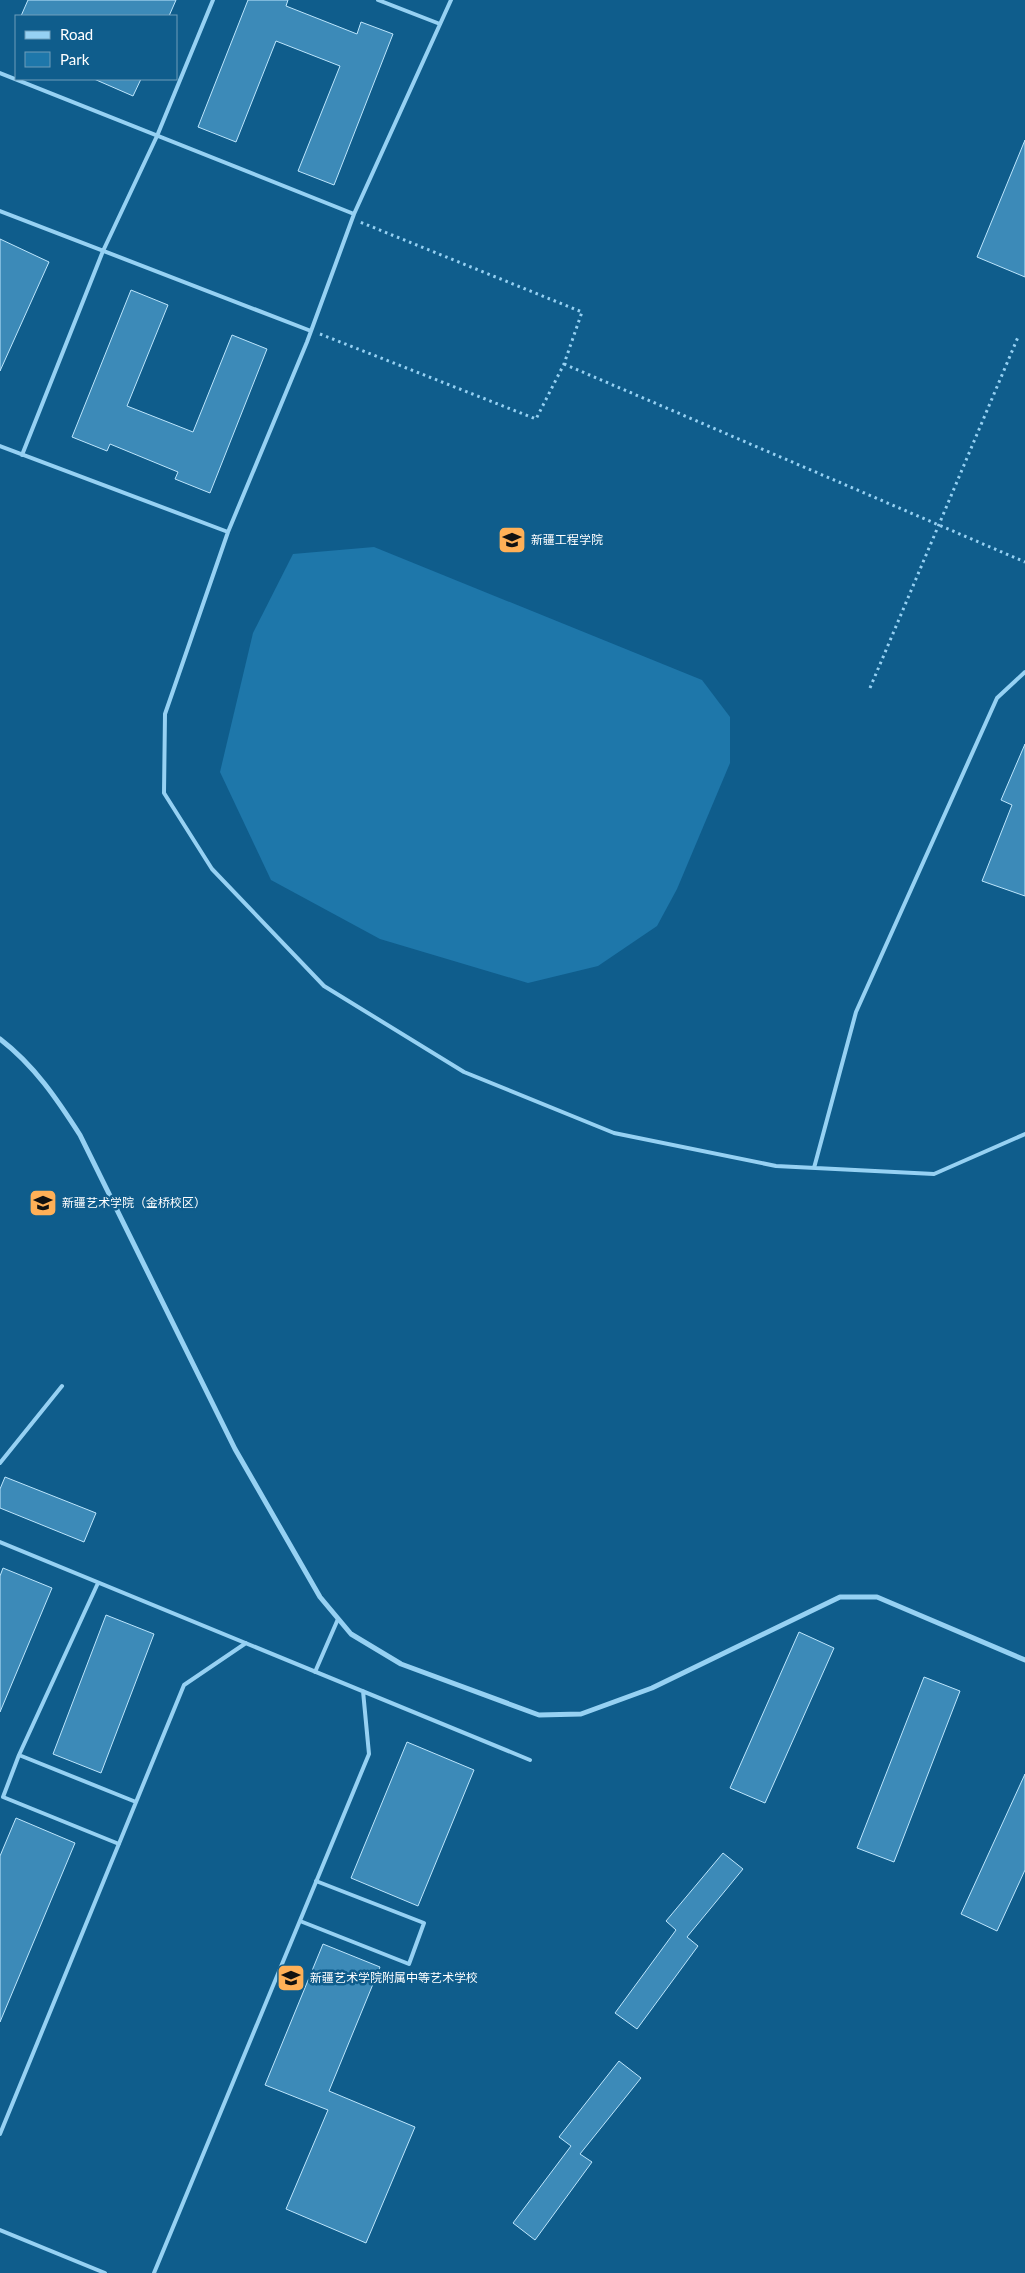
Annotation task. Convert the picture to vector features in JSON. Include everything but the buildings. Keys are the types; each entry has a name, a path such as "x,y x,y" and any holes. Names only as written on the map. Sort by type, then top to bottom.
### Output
{"street":[{"path":"0,1039 21,1055 52,1091 80,1135 235,1449 320,1597 351,1634 401,1664 539,1715 581,1714 652,1688 840,1597 877,1597 1025,1660"}],"lane":[{"path":"22,455 103,251 157,136 213,0"},
{"path":"378,0 440,24"},
{"path":"451,0 354,214 307,342 228,532 165,714 164,793 212,870 324,986 464,1072 614,1133 776,1166 934,1174 1025,1134"},
{"path":"0,73 15,79"},
{"path":"17,80 354,214"},
{"path":"0,211 312,331"},
{"path":"0,446 228,532"},
{"path":"814,1168 856,1012 997,698 1025,672"},
{"path":"0,1463 62,1386"},
{"path":"0,1542 530,1760"},
{"path":"98,1582 19,1755 3,1797 119,1844"},
{"path":"316,1672 338,1619"},
{"path":"0,2134 184,1685 246,1643"},
{"path":"154,2273 369,1754 363,1691"},
{"path":"19,1755 136,1802"},
{"path":"300,1921 409,1964 424,1924 316,1881"},
{"path":"0,2230 105,2273"}],"path":[{"path":"312,331 536,419 564,364 582,312 352,219"},
{"path":"870,688 1018,337"},
{"path":"564,364 1025,562"}],"green space":[{"path":"374,547 702,680 730,717 730,763 677,889 657,926 598,966 528,983 380,939 271,880 220,772 253,633 293,554"}],"place":[{"name":"新疆工程学院","path":"512,540"},
{"name":"新疆艺术学院（金桥校区）","path":"43,1203"},
{"name":"新疆艺术学院附属中等艺术学校","path":"291,1978"}]}
